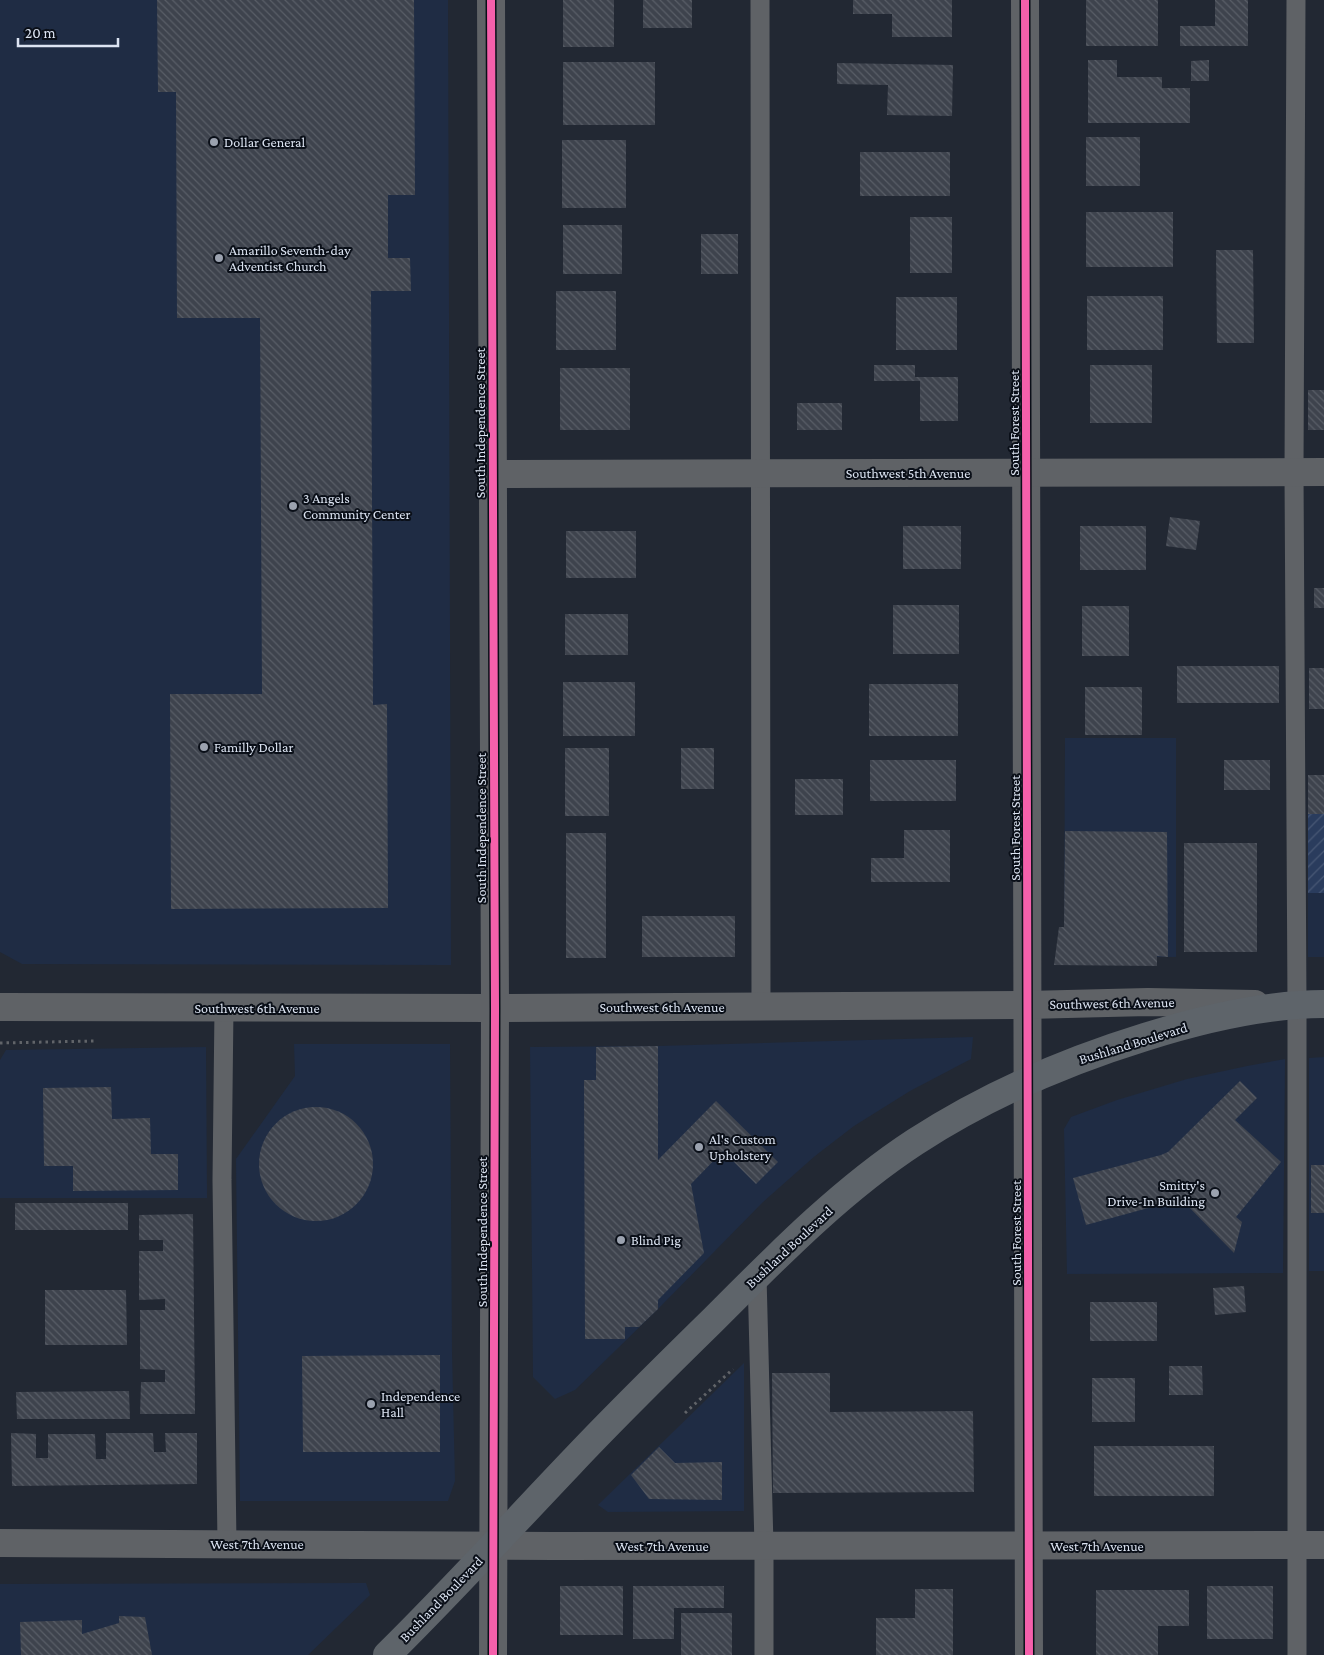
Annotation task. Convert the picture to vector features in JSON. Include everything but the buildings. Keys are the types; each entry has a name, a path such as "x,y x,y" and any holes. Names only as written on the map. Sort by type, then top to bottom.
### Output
{"main road":[{"name":"Southwest 6th Avenue","path":"1297,1004 1324,1004"},
{"name":"Bushland Boulevard","path":"386,1655 572,1462 757,1276 856,1186 886,1162 916,1141 1028,1080 1085,1057 1162,1032 1247,1012 1297,1004"}],"street":[{"name":"South Independence Street","path":"491,0 495,1008 493,1655"},
{"name":"South Forest Street","path":"1025,0 1029,1655"},
{"name":"Southwest 5th Avenue","path":"493,474 1324,472"},
{"name":"Southwest 6th Avenue","path":"0,1007 495,1008 1028,1005 1148,1002 1297,1004"},
{"name":"West 7th Avenue","path":"0,1543 493,1546 1324,1545"}],"lane":[{"path":"760,0 761,1006"},
{"path":"1296,0 1294,472 1297,1004 1297,1655"},
{"path":"224,1008 222,1180 227,1544"},
{"path":"757,1276 764,1546 764,1655"}],"path":[{"path":"686,1413 758,1346"}],"shaded area":[{"path":"0,0 448,0 451,965 22,964 0,952"},
{"path":"1065,738 1176,738 1176,957 1064,956"},
{"path":"1308,814 1324,814 1324,957 1308,957"},
{"path":"1308,814 1324,814 1324,893 1308,893"},
{"path":"973,1037 971,1059 910,1091 854,1126 815,1156 763,1202 575,1390 555,1399 533,1377 530,1047 658,1046"},
{"path":"294,1044 450,1044 452,1352 455,1481 448,1501 240,1501 236,1159 295,1076"},
{"path":"206,1047 207,1198 0,1198 0,1060 6,1050"},
{"path":"1324,1057 1324,1271 1309,1271 1309,1058"},
{"path":"1285,1059 1283,1273 1067,1274 1064,1129 1071,1117 1117,1100 1187,1079"},
{"path":"744,1363 744,1511 608,1512 598,1505"},
{"path":"366,1583 370,1595 308,1655 0,1655 0,1584"}],"cycle path":[{"path":"491,0 495,1008 493,1655"},
{"path":"1025,0 1029,1655"}],"place":[{"name":"Dollar General","path":"214,142"},
{"name":"Amarillo Seventh-day Adventist Church","path":"219,258"},
{"name":"3 Angels Community Center","path":"293,506"},
{"name":"Familly Dollar","path":"204,747"},
{"name":"Al's Custom Upholstery","path":"699,1147"},
{"name":"Smitty's Drive-In Building","path":"1215,1193"},
{"name":"Blind Pig","path":"621,1240"},
{"name":"Independence Hall","path":"371,1404"}]}
